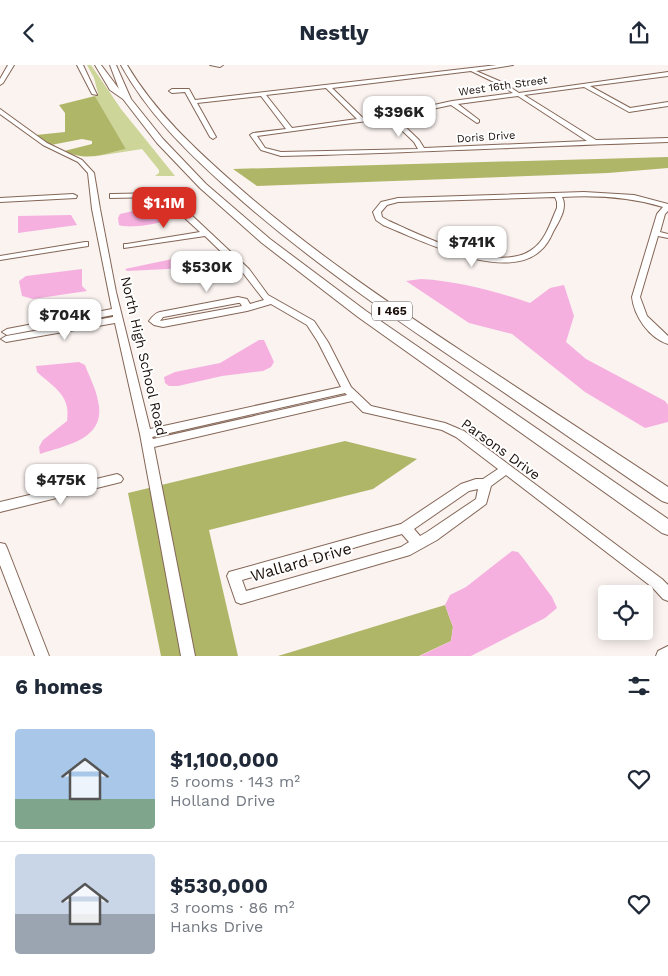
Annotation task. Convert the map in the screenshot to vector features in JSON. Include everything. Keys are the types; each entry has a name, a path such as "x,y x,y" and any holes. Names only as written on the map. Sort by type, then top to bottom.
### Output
{"highway":[{"path":"98,65 113,88 126,99"},
{"name":"I 465","path":"113,65 126,99 160,141 203,186 290,260 370,320 668,528"},
{"name":"I 465","path":"124,65 136,85 175,133 207,165 272,223 340,276 668,496"},
{"path":"132,65 136,75 136,85"}],"street":[{"path":"0,83 11,65"},
{"path":"80,65 95,95"},
{"path":"213,65 220,65"},
{"path":"455,65 498,82 595,142"},
{"path":"194,102 510,65"},
{"name":"West 16th Street","path":"253,135 390,116 452,103 668,74"},
{"path":"584,85 629,110 668,104"},
{"path":"327,86 361,120"},
{"path":"172,91 187,90 213,137"},
{"path":"262,94 290,130"},
{"path":"452,103 477,121"},
{"name":"North High School Road","path":"0,111 40,141 80,161 90,171 118,315 147,439 188,656"},
{"path":"390,116 415,139 422,150"},
{"name":"Doris Drive","path":"253,135 263,149 281,154 668,140"},
{"path":"557,195 561,202 561,208 540,247 528,256 508,260 471,256 386,223 379,218 377,212 380,207 389,202 557,195 624,194 668,206 661,214 636,294 636,303 644,320 668,341"},
{"path":"0,200 73,196"},
{"name":"Parsons Drive","path":"113,196 165,196 246,271 261,293 270,301 311,323 350,393 367,409 453,430 657,583 668,595"},
{"path":"655,233 668,236"},
{"path":"127,246 205,234"},
{"path":"0,258 85,244"},
{"path":"156,316 154,319 156,323 164,324 248,308 270,301"},
{"path":"3,336 118,315"},
{"path":"147,439 350,393"},
{"name":"Wallard Drive","path":"485,484 482,501 419,544 405,551 240,597 234,576 405,529 466,487 485,484 506,469"},
{"path":"0,507 116,479"},
{"path":"405,529 419,544"},
{"path":"0,548 42,656"},
{"path":"663,656 668,653"}],"green space":[{"path":"87,65 91,65 121,109 175,176 155,176 159,173 159,170 142,149 91,157 126,149 95,96 98,93 94,78"},
{"path":"95,96 126,149 95,156 80,156 64,151 92,144 92,141 82,139 51,145 36,135 65,132 65,113 59,105"},
{"path":"668,157 668,168 608,173 257,186 233,169"},
{"path":"345,441 417,459 373,489 209,530 238,656 161,656 128,493"},
{"path":"445,605 453,627 451,641 419,656 278,656"}],"shaded area":[{"path":"142,209 167,210 172,217 162,222 146,225 119,225 118,218 120,214"},
{"path":"71,215 77,225 18,233 18,216"},
{"path":"177,258 187,261 188,268 127,271 125,269"},
{"path":"82,269 82,286 87,291 33,299 22,296 19,281 26,276"},
{"path":"421,279 476,287 530,303 550,288 564,285 574,316 566,342 586,359 665,401 668,405 668,422 645,428 585,392 512,334 469,323 406,281"},
{"path":"259,340 264,340 274,362 271,367 263,371 222,376 178,386 169,386 165,383 164,377 175,372 220,363"},
{"path":"79,362 85,365 97,396 99,414 97,424 91,432 73,443 40,454 39,447 43,440 67,421 68,412 67,405 60,393 37,372 36,366"},
{"path":"512,551 518,552 523,558 552,597 557,608 545,618 471,656 420,656 451,641 453,627 445,605 450,595 466,587"}]}
